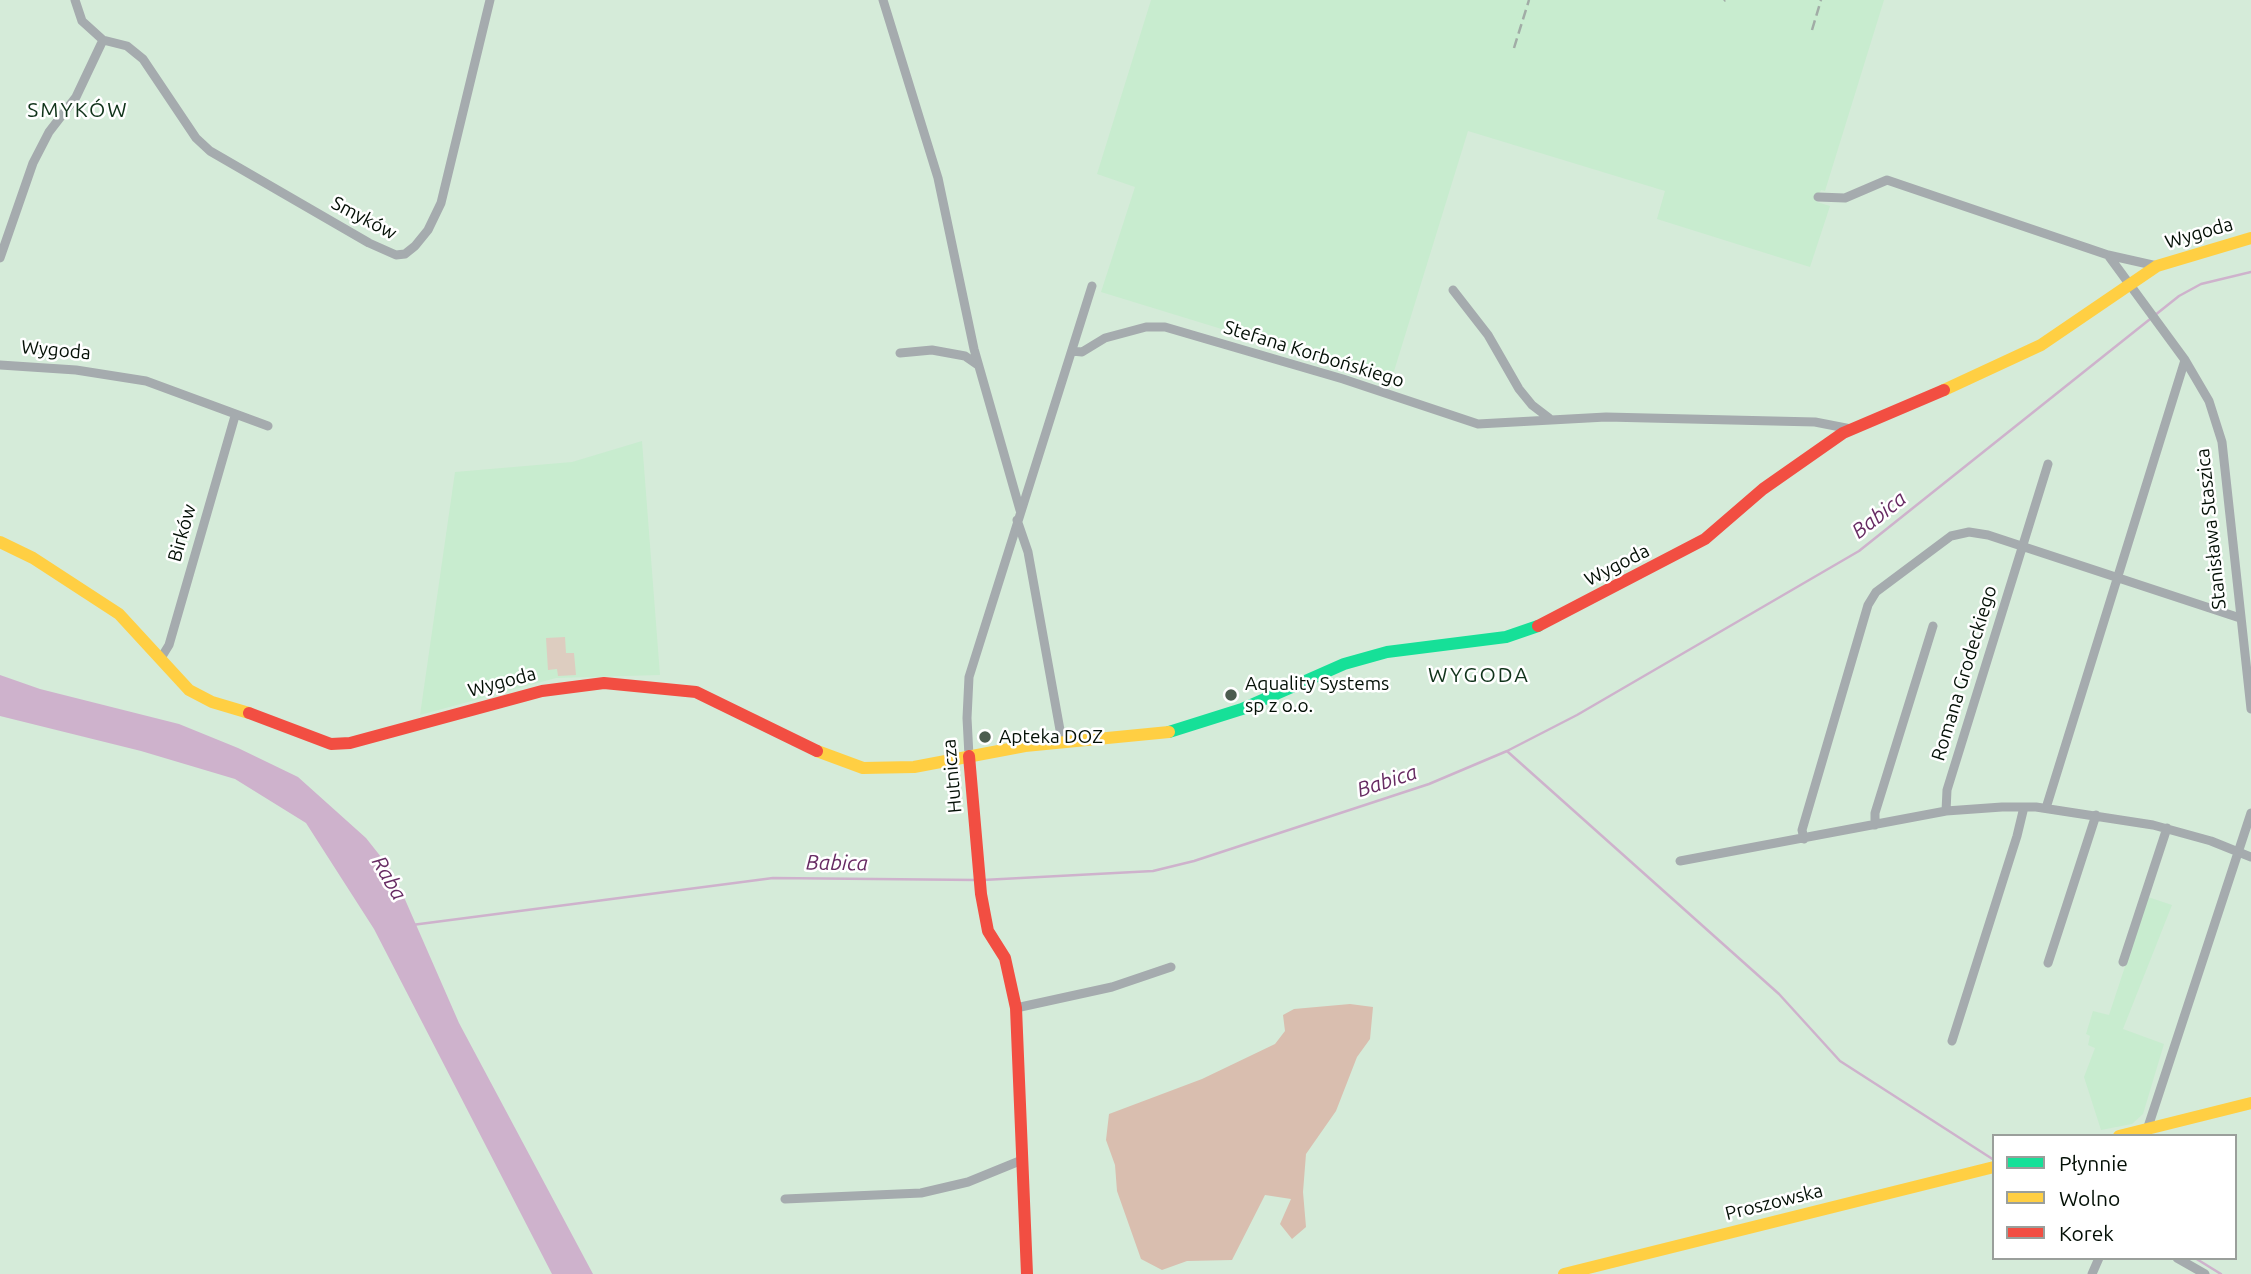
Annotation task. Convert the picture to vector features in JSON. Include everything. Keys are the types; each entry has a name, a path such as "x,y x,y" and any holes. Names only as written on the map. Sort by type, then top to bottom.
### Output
{"street":[{"name":"Smyków","path":"75,0 82,21 103,40 127,46 143,59 196,138 210,151 369,243 396,255 405,254 415,246 428,230 441,203 490,0"},
{"path":"883,0 938,178 979,366 1028,552 1062,741"},
{"path":"0,258 33,163 50,132 76,97 103,40"},
{"path":"1818,197 1845,198 1887,180 2108,255 2157,266"},
{"name":"Wygoda","path":"2157,266 2251,238"},
{"name":"Stanisława Staszica","path":"2108,255 2133,285 2185,360 2209,401 2222,442 2251,709"},
{"path":"2133,285 2157,266"},
{"name":"Wygoda","path":"0,541 33,558 119,614 189,690 331,744 350,743 542,691 604,683 696,692 728,705 826,756 863,768 914,767 1062,741 1174,731 1242,709 1345,664 1387,652 1506,637 1527,631 1705,539 1763,489 1814,451 1851,429 1995,369 2041,345 2133,285"},
{"name":"Hutnicza","path":"1027,1274 1016,1008 1004,958 988,931 981,894 969,756 969,677 1092,286"},
{"path":"1453,290 1488,335 1532,405 1551,418"},
{"name":"Stefana Korbońskiego","path":"1072,351 1082,352 1105,338 1146,327 1165,327 1343,379 1478,424 1551,418 1815,422 1851,429"},
{"path":"900,353 932,350 965,356 979,366"},
{"path":"2046,808 2185,360"},
{"name":"Wygoda","path":"0,365 76,370 146,381 268,426"},
{"name":"Birków","path":"161,658 169,645 235,416"},
{"name":"Romana Grodeckiego","path":"1947,811 1947,790 2048,464"},
{"path":"1804,839 1802,830 1868,605 1876,592 1951,536 1969,532 1988,535 2115,579 2241,618"},
{"path":"1875,825 1875,814 1933,626"},
{"path":"1952,1041 2024,807"},
{"path":"1680,862 1947,811 2024,807 2096,815 2167,828 2211,841 2251,858"},
{"path":"2146,1132 2251,813"},
{"path":"2048,963 2096,815"},
{"path":"2123,962 2167,828"},
{"path":"1016,1008 1112,986 1171,967"},
{"path":"2146,1132 2251,1103"},
{"path":"785,1199 921,1193 968,1182 1021,1160"},
{"name":"Proszowska","path":"1564,1274 1992,1167"},
{"path":"2180,1260 2205,1274"}],"shaded area":[{"path":"1151,0 1884,0 1825,191 1821,190 1818,197 1817,202 1830,206 1810,267 1657,219 1665,191 1468,131 1391,381 1101,292 1135,187 1097,174"},
{"path":"642,441 660,675 556,678 420,715 455,472 572,462"},
{"path":"565,637 566,653 574,653 576,675 558,676 557,669 548,670 546,638"},
{"path":"2148,897 2172,905 2123,1029 2164,1044 2143,1114 2132,1124 2101,1130 2084,1077 2095,1048 2088,1045 2090,1036 2086,1034 2093,1011 2109,1015"},
{"path":"1350,1004 1373,1007 1370,1039 1357,1057 1336,1111 1306,1154 1303,1192 1306,1227 1292,1239 1280,1224 1291,1199 1265,1195 1232,1260 1187,1261 1162,1270 1141,1259 1117,1191 1115,1165 1106,1140 1109,1114 1202,1079 1275,1044 1285,1031 1283,1015 1294,1009"}],"water":[{"name":"Raba","path":"0,675 40,689 179,724 238,748 298,777 366,838 393,872 459,1023 593,1274 552,1274 374,929 306,823 235,779 141,751 0,716"}],"waterway":[{"name":"Babica","path":"983,880 1153,871 1194,861 1429,784 1507,751 1577,715 1859,551 2179,296 2201,284 2251,272"},
{"path":"1508,752 1779,994 1840,1061 1992,1159"},
{"name":"Babica","path":"412,925 773,878 976,880"},
{"path":"2198,1260 2221,1274"}],"railway":[{"path":"1514,48 1529,0"},
{"path":"1812,30 1821,0"}],"traffic: fast":[{"path":"1169,732 1242,709 1344,664 1387,652 1506,637 1538,626"}],"traffic: slow":[{"path":"1944,390 2041,345 2157,266 2251,238"},
{"path":"0,542 33,558 119,614 189,690 212,702 249,713"},
{"path":"817,751 863,768 914,767 1025,746 1169,732"},
{"path":"2127,1134 2251,1103"},
{"path":"1564,1274 1992,1167"}],"traffic: jam":[{"path":"1538,626 1705,539 1763,489 1843,433 1944,390"},
{"path":"249,713 331,744 350,743 542,691 604,683 696,692 817,751"},
{"path":"969,756 981,894 988,931 1005,958 1016,1008 1027,1274"}],"place":[{"name":"Aquality Systems sp z o.o.","path":"1231,695"},
{"name":"Apteka DOZ","path":"985,737"}],"district":[{"name":"SMYKÓW","path":"78,110"},
{"name":"WYGODA","path":"1479,675"}]}
